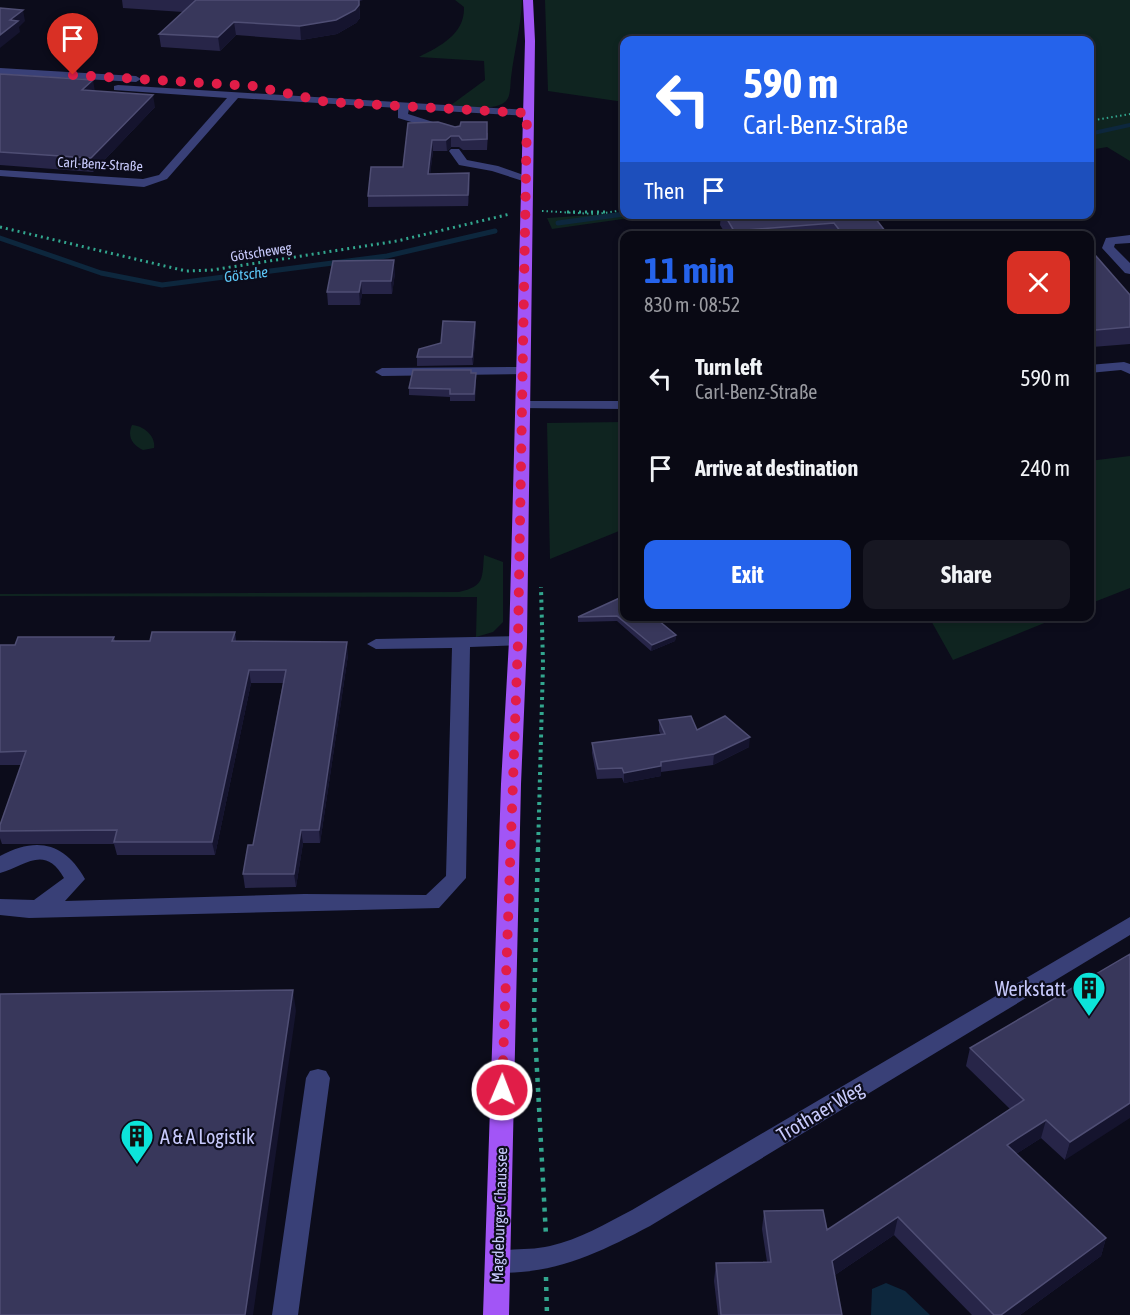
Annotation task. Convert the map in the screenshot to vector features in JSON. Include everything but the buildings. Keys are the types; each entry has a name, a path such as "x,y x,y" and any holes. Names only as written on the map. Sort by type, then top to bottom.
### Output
{"main road":[{"name":"Magdeburger Chaussee","path":"496,1315 510,795 518,641 523,372 532,211 526,178 530,41 528,0"}],"street":[{"path":"0,71 253,86 327,102"},
{"path":"118,88 527,113"},
{"name":"Carl-Benz-Straße","path":"0,173 144,183 163,177 234,96"},
{"path":"404,106 402,116 455,133"},
{"path":"455,151 463,163 494,168 526,178"},
{"path":"1130,239 1110,241 1108,248 1130,270"},
{"path":"1094,369 1128,367"},
{"path":"382,372 523,372"},
{"path":"523,405 620,405"},
{"path":"376,644 518,641"},
{"path":"0,907 29,910 304,902 431,903 456,878 461,642"},
{"path":"0,866 22,855 35,852 60,857 68,864 75,879 54,901 29,910"},
{"name":"Trothaer Weg","path":"498,1262 548,1258 588,1246 641,1218 1130,925"},
{"path":"285,1315 318,1078"}],"path":[{"path":"1094,120 1130,114"},
{"path":"532,211 543,221"},
{"name":"Götscheweg","path":"0,227 186,271 212,270 397,241 532,211 596,214 620,211"},
{"path":"541,581 543,664 536,866 534,1015 548,1258 547,1315"}],"green space":[{"path":"455,0 522,0 510,93 508,99 501,104 480,107 451,105 485,80 484,61 419,57 443,43 456,32 464,7"},
{"path":"545,0 1130,0 1130,161 1107,147 1094,149 1094,36 620,36 620,101 548,91"},
{"path":"620,213 620,219 623,219 552,229 547,218"},
{"path":"620,422 620,531 550,559 547,423"},
{"path":"132,425 148,432 153,439 154,448 143,450 136,446 130,436"},
{"path":"1130,456 1130,588 1094,602 1094,460"},
{"path":"484,555 503,562 503,622 493,632 476,637 477,597 0,596 0,594 459,592 478,584 482,575"},
{"path":"931,621 1049,621 953,660"}],"water":[{"path":"886,1283 905,1291 930,1315 871,1315 872,1289"}],"waterway":[{"name":"Götsche","path":"1094,133 1130,125"},
{"name":"Götsche","path":"558,223 620,215"},
{"name":"Götsche","path":"0,238 101,273 162,285 387,256 495,231"}],"place":[{"name":"Werkstatt","path":"1089,1017"},
{"name":"A & A Logistik","path":"137,1165"}],"route":[{"path":"73,75 253,86 300,94 327,102 527,113 518,641 511,784 502,1090"}]}
